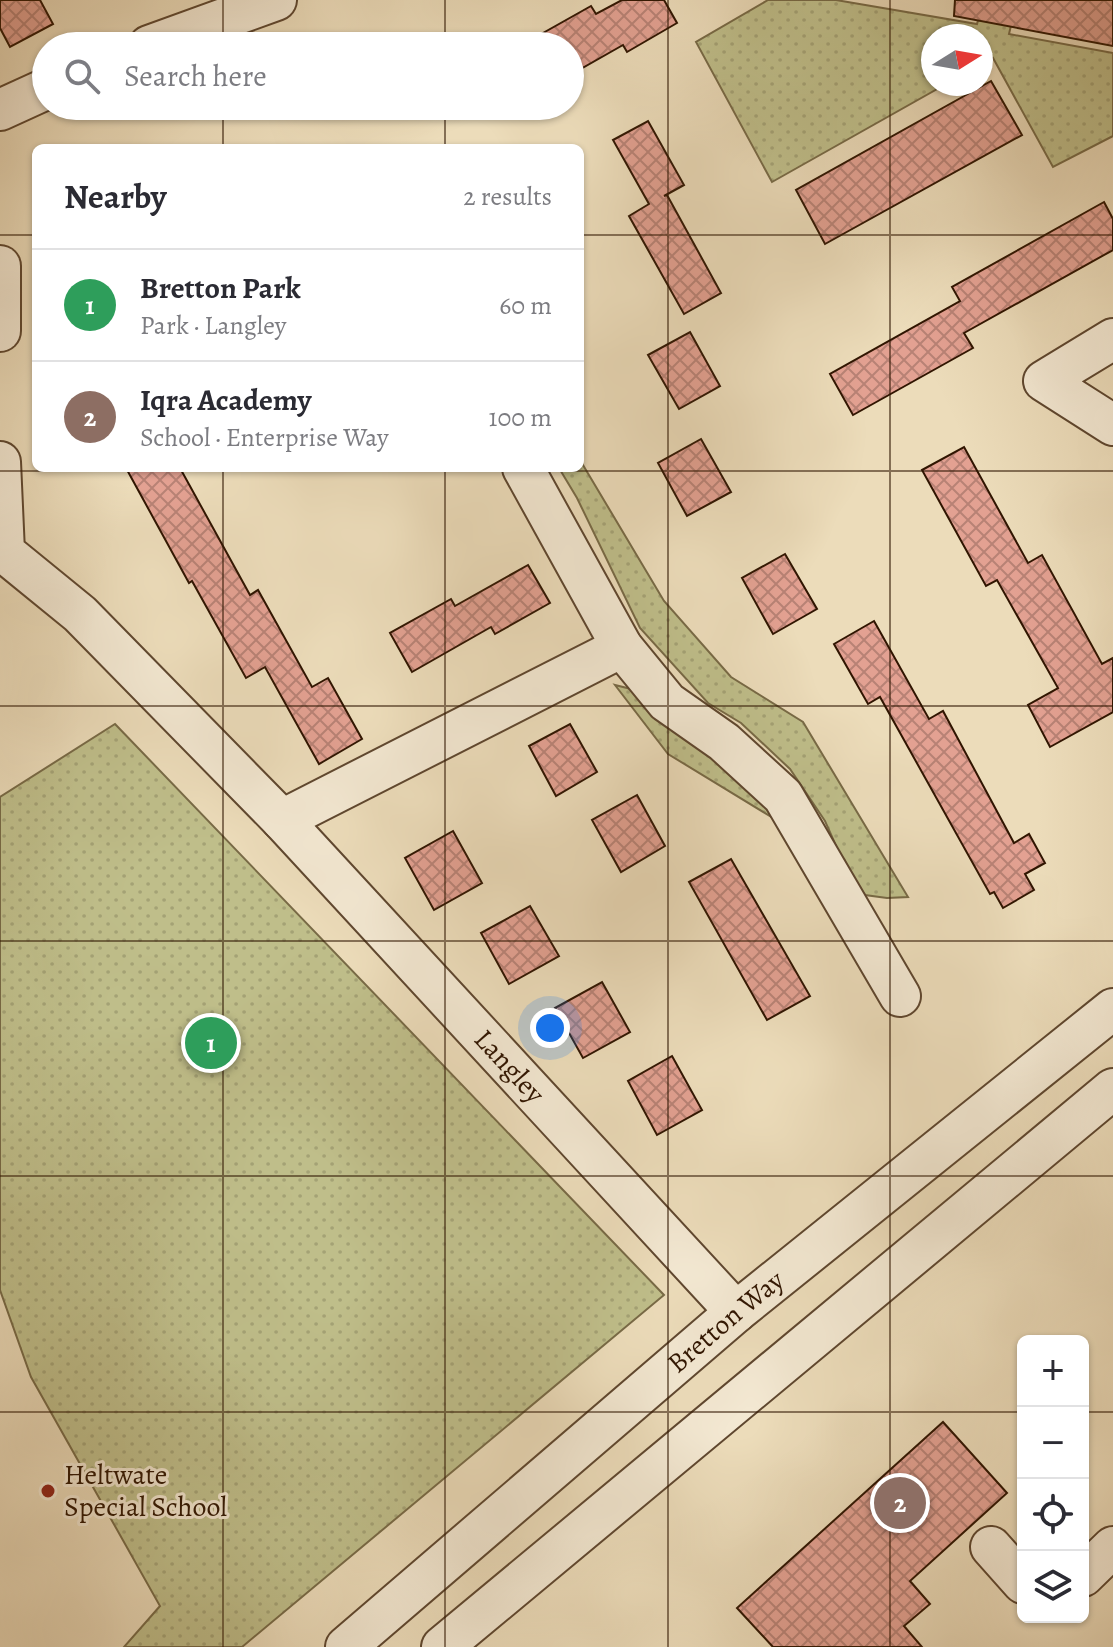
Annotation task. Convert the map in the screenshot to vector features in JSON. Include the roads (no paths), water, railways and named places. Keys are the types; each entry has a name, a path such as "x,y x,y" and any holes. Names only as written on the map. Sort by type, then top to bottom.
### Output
{"street":[{"path":"188,32 276,0"},
{"path":"0,110 32,95"},
{"path":"0,266 0,331"},
{"path":"1113,339 1044,381 1113,425"},
{"name":"Langley","path":"0,462 2,554 80,614 282,820 736,1312"},
{"path":"525,472 622,647 667,702 724,742 783,796 900,996"},
{"path":"282,820 622,647"},
{"name":"Bretton Way","path":"346,1647 736,1312 1113,1009"},
{"path":"442,1647 1113,1089"},
{"path":"991,1547 1017,1576"},
{"path":"1089,1570 1113,1547"}],"place":[{"name":"Bretton Park","path":"211,1043"},
{"name":"Heltwate Special School","path":"48,1491"},
{"name":"Iqra Academy","path":"900,1503"}]}
